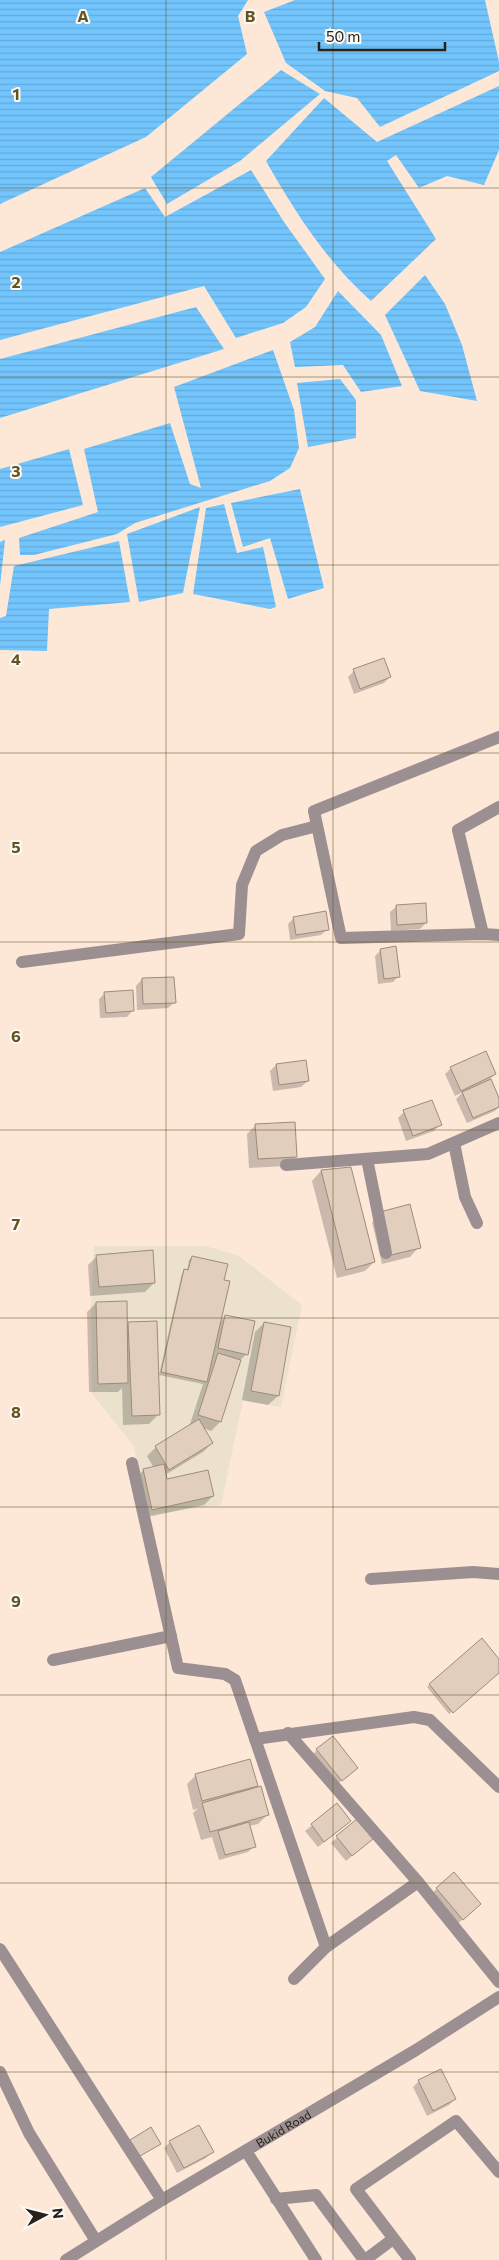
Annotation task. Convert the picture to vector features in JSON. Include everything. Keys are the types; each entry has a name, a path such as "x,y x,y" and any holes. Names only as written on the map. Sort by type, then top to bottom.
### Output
{"street":[{"path":"499,737 314,811 341,938 499,935"},
{"path":"483,934 458,830 499,807"},
{"path":"22,962 239,934 242,885 256,851 282,835 317,826"},
{"path":"286,1165 428,1154 499,1123"},
{"path":"454,1143 465,1197 477,1223"},
{"path":"368,1159 386,1253"},
{"path":"132,1462 178,1668 225,1674 235,1680 326,1947"},
{"path":"371,1579 473,1572 499,1574"},
{"path":"53,1660 171,1636"},
{"path":"255,1739 414,1718 430,1720 499,1787"},
{"path":"288,1734 418,1882 499,1982"},
{"path":"294,1979 326,1947 418,1882"},
{"path":"0,1949 162,2200"},
{"name":"Bukid Road","path":"66,2260 162,2200 249,2157 499,1997"},
{"path":"0,2072 29,2133 96,2240"},
{"path":"410,2260 356,2189 456,2121 499,2172"},
{"path":"249,2157 316,2260"},
{"path":"276,2199 316,2195 365,2260 393,2239"}],"shaded area":[{"path":"94,1246 206,1246 239,1256 302,1305 281,1407 243,1401 221,1505 146,1515 134,1446 92,1394 91,1305"}],"water":[{"path":"0,0 248,0 238,16 247,54 146,137 0,204"},
{"path":"295,0 485,0 499,62 499,71 380,127 357,98 325,91 286,63 264,12"},
{"path":"281,70 320,94 240,161 167,204 151,177"},
{"path":"499,86 499,150 484,185 447,176 419,188 396,155 387,161 436,239 371,301 355,286 312,235 266,161 324,98 377,142"},
{"path":"251,170 284,222 325,279 306,307 283,323 236,338 204,286 0,340 0,252 145,188 165,217"},
{"path":"425,275 445,304 462,345 477,401 420,391 385,315"},
{"path":"338,291 381,335 402,386 361,392 343,365 295,367 290,342 315,327"},
{"path":"196,307 224,349 0,418 0,359"},
{"path":"273,350 294,410 299,448 290,468 270,481 135,523 117,534 34,555 20,555 19,538 98,512 84,449 170,423 190,484 201,488 174,387"},
{"path":"340,379 356,400 356,438 308,447 297,383"},
{"path":"69,449 83,505 0,527 0,469"},
{"path":"300,489 324,588 288,599 270,538 243,547 231,503"},
{"path":"224,504 237,553 263,547 276,607 270,609 193,594 206,508"},
{"path":"200,507 183,593 139,602 127,534"},
{"path":"5,540 0,586 0,542"},
{"path":"119,541 130,602 49,609 47,651 0,650 0,618 6,616 14,566"}],"building":[{"path":"384,658 391,677 360,689 353,669"},
{"path":"426,903 427,923 397,925 396,905"},
{"path":"326,911 329,930 296,935 293,917"},
{"path":"396,946 400,977 384,979 380,949"},
{"path":"174,977 176,1003 143,1004 142,978"},
{"path":"133,990 134,1011 106,1013 104,992"},
{"path":"486,1051 496,1074 461,1091 450,1067"},
{"path":"306,1060 309,1081 279,1085 276,1064"},
{"path":"491,1079 499,1098 499,1107 473,1118 462,1092"},
{"path":"432,1100 442,1125 413,1136 403,1110"},
{"path":"295,1122 297,1157 258,1159 255,1124"},
{"path":"351,1167 375,1262 346,1270 321,1170"},
{"path":"410,1204 421,1248 391,1255 380,1212"},
{"path":"153,1250 155,1283 99,1287 96,1255"},
{"path":"192,1256 228,1264 224,1280 230,1281 207,1382 161,1372 184,1269 188,1270"},
{"path":"127,1301 128,1383 98,1384 96,1302"},
{"path":"225,1315 255,1321 248,1355 218,1348"},
{"path":"157,1321 160,1415 132,1416 128,1322"},
{"path":"264,1322 291,1327 279,1396 251,1391"},
{"path":"218,1353 241,1360 221,1422 198,1415"},
{"path":"199,1419 213,1443 169,1470 155,1446"},
{"path":"164,1464 167,1479 208,1470 214,1496 152,1510 143,1469"},
{"path":"482,1638 499,1659 499,1673 453,1713 429,1684"},
{"path":"333,1736 358,1768 342,1781 316,1749"},
{"path":"250,1759 258,1786 202,1801 195,1774"},
{"path":"261,1786 269,1815 210,1832 202,1803"},
{"path":"337,1803 351,1821 324,1842 311,1824"},
{"path":"357,1819 373,1839 352,1856 336,1836"},
{"path":"249,1822 256,1847 225,1855 218,1831"},
{"path":"454,1872 481,1904 463,1920 436,1888"},
{"path":"441,2069 456,2099 433,2111 418,2080"},
{"path":"199,2125 214,2152 184,2168 169,2141"},
{"path":"151,2127 161,2144 140,2156 130,2140"}]}
